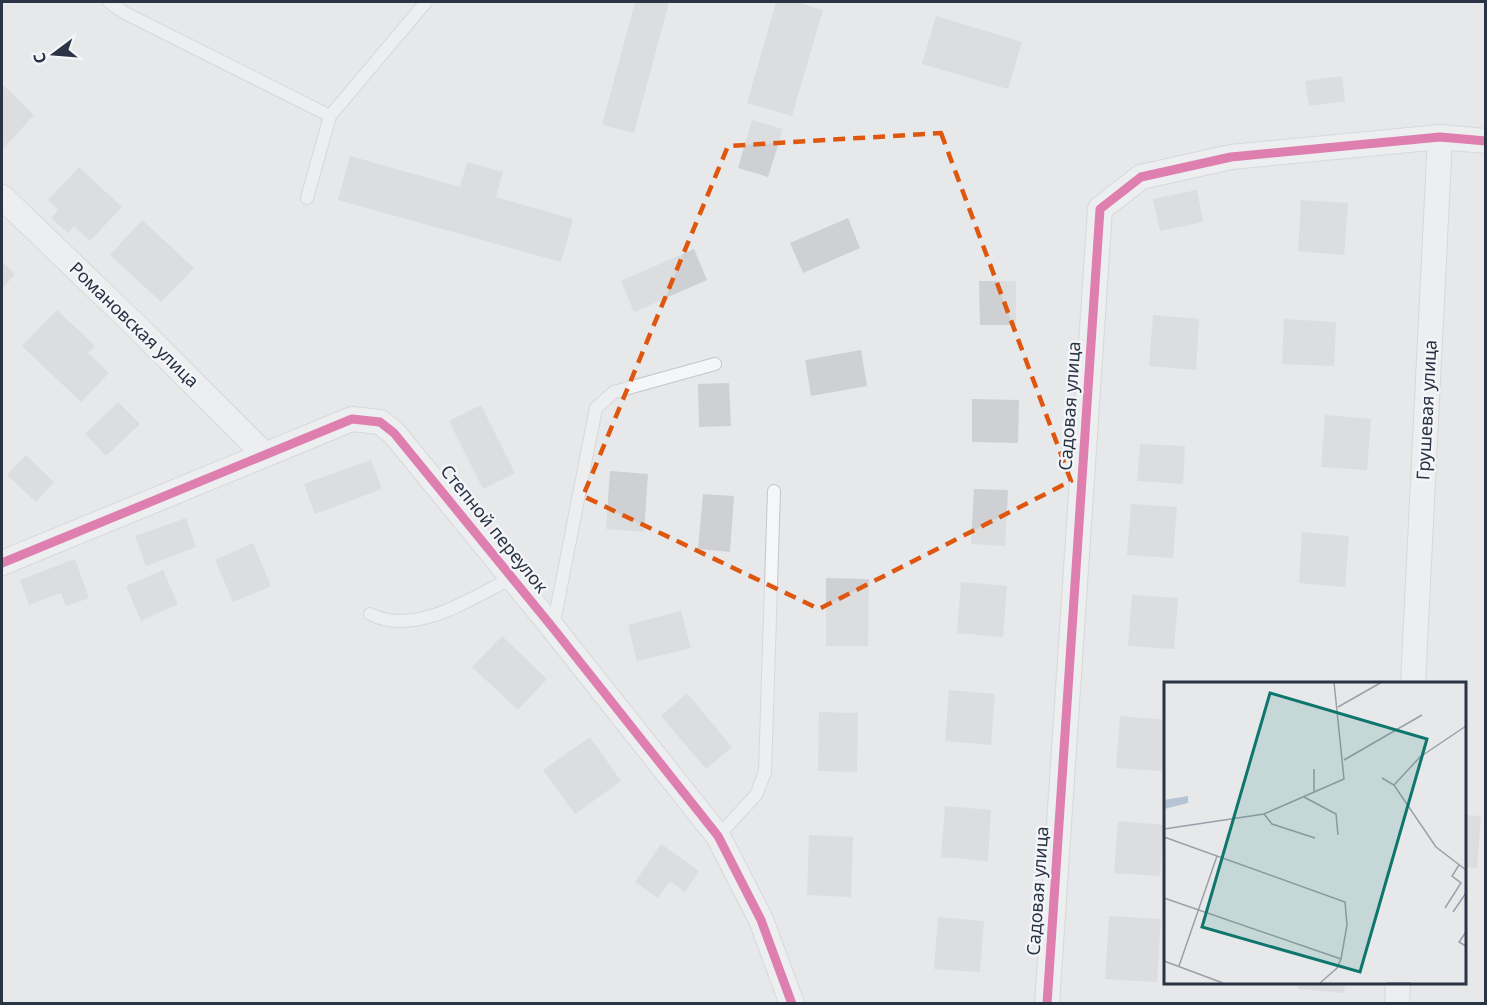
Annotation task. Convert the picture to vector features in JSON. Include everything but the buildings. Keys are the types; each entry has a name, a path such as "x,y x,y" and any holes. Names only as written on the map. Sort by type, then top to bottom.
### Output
{"street":[{"name":"Садовая улица","path":"1047,1004 1100,209 1141,177 1231,157 1440,137 1485,141"},
{"name":"Грушевая улица","path":"1413,682 1440,137"},
{"name":"Романовская улица","path":"2,197 133,322 265,455"},
{"name":"Степной переулок","path":"2,563 352,419 380,422 394,433 718,836 761,920 792,1004"},
{"path":"1397,1004 1398,984"}],"lane":[{"path":"109,2 123,12 330,116"},
{"path":"307,198 330,116 426,2"},
{"path":"553,628 596,408 614,392 715,364"},
{"path":"718,836 756,795 765,772 774,492"},
{"path":"370,614 380,619 395,621 415,620 460,603 512,578"}],"highlighted area":[{"path":"941,133 1071,481 819,609 583,496 728,146"}],"cycle path":[{"path":"1047,1004 1100,209 1141,177 1231,157 1440,137 1486,141"},
{"path":"2,563 352,419 380,422 394,433 718,836 761,920 792,1004"}]}
